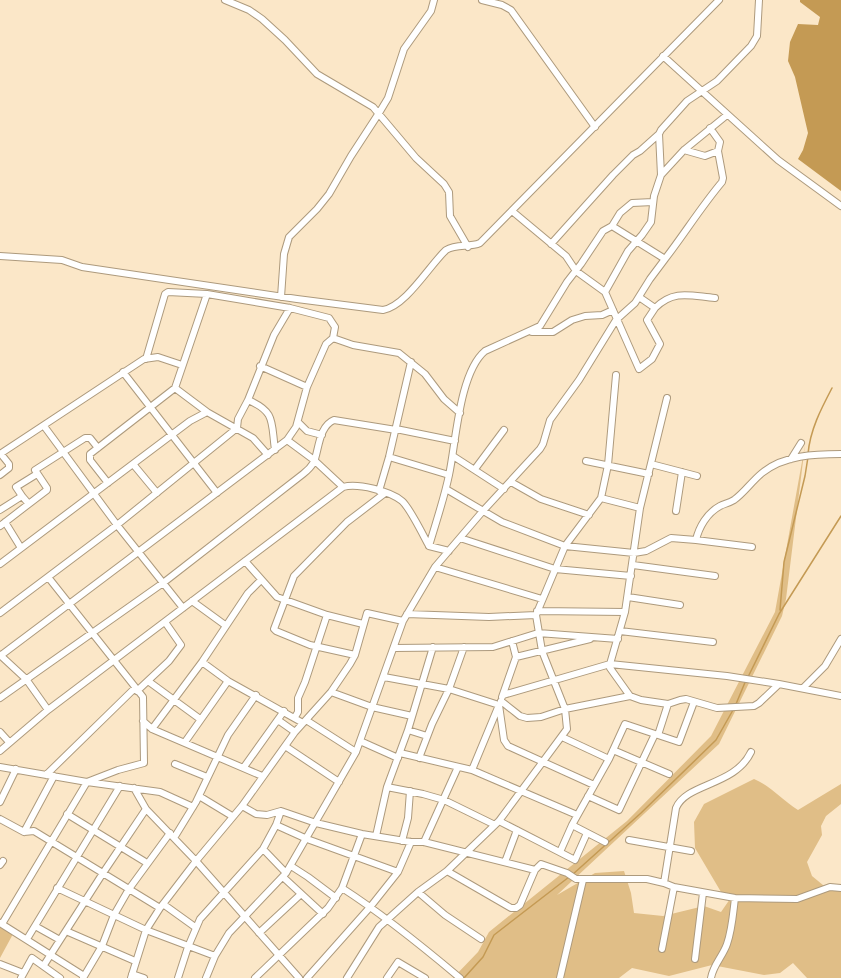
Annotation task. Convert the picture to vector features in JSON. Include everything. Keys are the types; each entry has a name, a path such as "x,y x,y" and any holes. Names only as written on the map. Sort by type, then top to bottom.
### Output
{"street":[{"path":"226,0 249,10 262,19 285,40 317,74 372,107 379,113 416,158 444,184 449,192 450,216 468,247"},
{"path":"281,297 284,254 289,237 317,209 329,194 351,156 379,113 388,98 404,49 431,11 434,0"},
{"path":"482,0 502,5 511,10 595,127"},
{"path":"0,256 62,260 82,267 281,297 387,309 401,301 446,250 454,246 468,247 480,243 718,0"},
{"path":"551,244 612,175 633,155 640,151 659,134 687,101 717,81 751,46 757,36 759,0"},
{"path":"663,56 727,115 803,180 841,206"},
{"path":"661,175 684,150 727,115"},
{"path":"206,978 215,956 229,933 285,875 356,752 406,614 435,568 482,512 542,447 550,420 579,380 616,320 639,297 650,278 698,214 702,205 722,182 723,178 718,151 719,139 710,128"},
{"path":"605,292 628,251 651,222 653,202 661,175 659,134"},
{"path":"684,150 705,156 718,151"},
{"path":"429,546 446,489 464,391 480,356 485,351 537,328 544,322 563,286 576,271 603,231 612,226 620,214 632,203 653,202"},
{"path":"512,211 568,259 576,271 605,292 616,320 639,369 652,359 660,344 647,320 654,308 661,302 677,294 715,298"},
{"path":"612,226 637,240 665,259"},
{"path":"48,710 26,680 0,655 70,605 287,440 298,422 307,387 326,344 333,338 334,327 330,319 290,308 207,294 168,292 165,294 146,359"},
{"path":"108,483 90,460 90,454 175,388 207,294"},
{"path":"639,297 654,308"},
{"path":"0,613 117,526 237,428 238,419 248,400 260,366 274,335 290,308"},
{"path":"530,331 553,332 572,320 585,316 602,315 612,310"},
{"path":"333,338 353,345 394,351 411,362 430,379 444,399 460,413"},
{"path":"0,475 9,468 9,464 1,454 123,372 146,359 158,357 182,365"},
{"path":"354,655 316,646 274,630 292,578 304,563 347,522 382,492 411,362"},
{"path":"260,366 307,387"},
{"path":"123,372 171,436 217,493"},
{"path":"350,977 375,931 386,919 418,892 447,871 497,823 567,729 565,709 542,651 536,613 565,546 601,498 608,465 616,375"},
{"path":"175,388 207,412 237,428 256,441 268,455"},
{"path":"630,696 614,675 610,664 625,612 633,565 640,508 667,398"},
{"path":"248,400 264,407 267,412 271,421 275,450"},
{"path":"0,564 190,421 207,412"},
{"path":"0,698 163,583 303,474 314,460 322,435 328,424 334,420 396,429 455,441"},
{"path":"298,422 307,431 322,435"},
{"path":"44,426 117,526 182,608"},
{"path":"475,469 504,430"},
{"path":"21,548 2,524 47,489 35,470 87,438 98,448"},
{"path":"287,440 314,460 343,487"},
{"path":"791,459 801,443"},
{"path":"696,540 701,526 712,512 718,507 734,500 768,469 791,459 806,455 841,454"},
{"path":"453,456 504,489"},
{"path":"389,457 449,475"},
{"path":"586,461 649,474"},
{"path":"133,464 157,493"},
{"path":"651,464 697,476"},
{"path":"676,511 682,472"},
{"path":"28,504 16,487 37,474"},
{"path":"511,482 541,499 589,515"},
{"path":"0,751 48,710 343,487 358,485 382,492 403,502 429,546 449,551"},
{"path":"446,489 482,512 502,522 565,546 634,553 646,551 670,538 752,547"},
{"path":"0,510 22,496"},
{"path":"601,498 640,508"},
{"path":"460,538 555,569 631,576"},
{"path":"245,561 277,597 327,615 363,624"},
{"path":"633,565 715,576"},
{"path":"435,568 542,599"},
{"path":"48,577 143,697 144,763 118,770 87,782 1,923 51,954 83,977 102,946 114,915 129,889 147,863 172,836 193,807 217,756 231,731 256,695"},
{"path":"152,729 202,662 248,593 261,580"},
{"path":"628,597 680,605"},
{"path":"192,601 225,626"},
{"path":"144,978 132,976 135,961 146,930 161,906 232,816 242,806 262,776 295,732 331,692 354,655 368,612 403,621"},
{"path":"406,614 489,617 536,613 625,612"},
{"path":"295,717 298,712 298,698 327,615"},
{"path":"46,775 169,661 181,645 165,622"},
{"path":"620,631 713,642"},
{"path":"394,648 493,647 538,633 618,639"},
{"path":"516,657 596,637"},
{"path":"803,688 825,666 841,639"},
{"path":"472,770 501,700 516,657 512,641"},
{"path":"376,836 387,787 408,730 433,647"},
{"path":"419,758 427,736 450,689 464,647"},
{"path":"202,662 228,681 305,721 356,752"},
{"path":"501,700 554,680 610,664 727,676 803,688 841,696"},
{"path":"384,677 501,700 520,716 527,718 545,716 565,709 630,696 668,704 683,699 717,708 754,706 779,684"},
{"path":"148,681 200,720"},
{"path":"185,742 228,681"},
{"path":"331,692 372,707 412,716"},
{"path":"501,700 505,743 510,748 594,785"},
{"path":"560,852 576,815 609,759 624,724 679,742 694,702"},
{"path":"588,796 619,810 656,735 668,704"},
{"path":"244,767 284,711"},
{"path":"278,720 295,732"},
{"path":"143,721 152,729 244,767 262,776"},
{"path":"408,730 427,736"},
{"path":"0,732 9,742"},
{"path":"562,737 609,759"},
{"path":"360,741 399,756 419,758 472,770 576,815"},
{"path":"285,746 339,782"},
{"path":"613,750 670,774"},
{"path":"664,883 680,800 687,795 735,772 746,762 751,752"},
{"path":"175,764 207,777"},
{"path":"0,767 87,782 160,792 193,807"},
{"path":"424,842 458,767"},
{"path":"0,802 16,770"},
{"path":"24,832 54,776"},
{"path":"27,939 120,786"},
{"path":"387,787 410,791 444,800 517,830 575,860 587,833"},
{"path":"134,788 146,809 196,861 222,893 299,978"},
{"path":"402,841 408,818 410,791"},
{"path":"199,796 232,816"},
{"path":"242,806 261,815 281,811 362,834 402,841 424,842 535,870"},
{"path":"44,965 102,873 146,809"},
{"path":"178,978 195,927 202,915 263,849 276,825 281,811"},
{"path":"67,814 147,863"},
{"path":"0,819 24,832 34,831 102,873 195,927"},
{"path":"276,825 307,839 398,872"},
{"path":"572,825 605,842"},
{"path":"505,862 517,830"},
{"path":"255,978 324,914 336,898 342,888 362,834"},
{"path":"629,840 692,851"},
{"path":"307,978 371,906 398,872 411,842"},
{"path":"263,849 301,894 324,914"},
{"path":"447,871 511,908 516,908 520,905 535,870 541,864 567,873 576,879 647,879 674,887 735,898 797,899 830,887 841,888"},
{"path":"290,866 308,877 336,898"},
{"path":"560,978 583,880"},
{"path":"662,949 674,887"},
{"path":"57,888 146,930 215,956"},
{"path":"342,888 371,906 460,978"},
{"path":"418,892 445,915 481,939"},
{"path":"695,959 703,893"},
{"path":"259,933 301,894"},
{"path":"711,978 712,971 727,946 732,927 735,898"},
{"path":"35,926 60,940"},
{"path":"66,931 135,961"},
{"path":"0,964 22,975 32,958 44,965 60,978"},
{"path":"387,978 398,962 422,978 425,978"}],"shaded area":[{"path":"800,0 841,0 841,191 798,159 803,150 808,133 795,77 788,61 790,42 798,24 818,25 820,17 800,2"},
{"path":"805,445 786,599 782,616 719,744 557,895 595,873 624,871 631,893 634,913 663,916 704,906 721,912 730,899 721,892 695,848 694,822 704,804 754,779 766,785 798,810 841,784 841,804 826,816 821,826 822,835 807,862 812,876 829,890 841,884 841,978 807,978 793,963 780,973 764,975 712,965 669,976 632,968 619,978 453,978 478,952 489,932 627,821 711,736 775,612"},
{"path":"0,927 13,934 0,958"}],"waterway":[{"path":"808,454 814,428 832,388"},
{"path":"780,610 784,562 805,476 808,457"},
{"path":"748,677 779,614 841,516"},
{"path":"736,704 746,680"},
{"path":"572,875 641,813 716,740 733,710"},
{"path":"464,978 483,957 494,935 569,877"}]}
